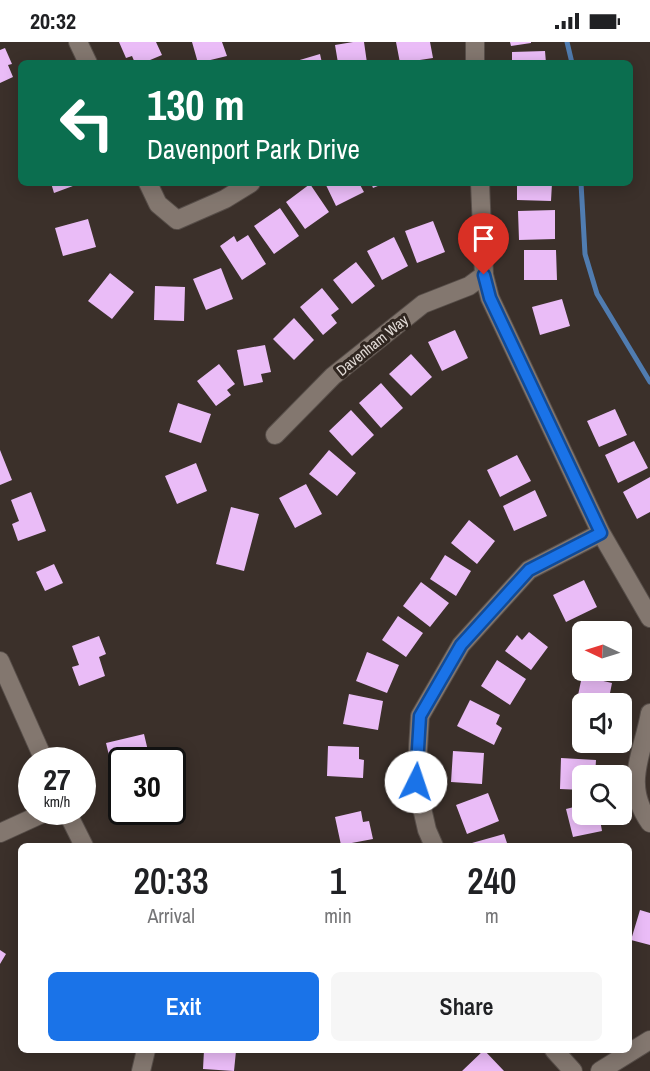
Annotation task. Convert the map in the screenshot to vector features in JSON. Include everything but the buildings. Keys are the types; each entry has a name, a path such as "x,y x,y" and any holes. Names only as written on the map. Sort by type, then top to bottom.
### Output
{"street":[{"path":"78,42 87,60"},
{"path":"475,42 475,60"},
{"path":"149,186 158,204 177,220 225,199 246,186"},
{"path":"480,186 484,275 490,298 601,533 650,618"},
{"name":"Davenham Way","path":"275,435 333,376 423,304 469,286 484,275"},
{"path":"433,843 427,830 416,782 420,716 461,645 529,570 601,533"},
{"path":"0,661 38,747"},
{"path":"650,712 645,756 634,778 641,810 650,823"},
{"path":"0,832 18,824"},
{"path":"74,825 83,843"},
{"path":"632,1051 650,1040"},
{"path":"141,1071 145,1053"},
{"path":"557,1053 573,1071"},
{"path":"600,1071 629,1053"}],"waterway":[{"path":"567,42 571,60"},
{"path":"581,186 585,254 597,294 650,382"}],"route":[{"path":"416,782 420,716 461,645 529,570 601,533 490,298 484,275"}]}
